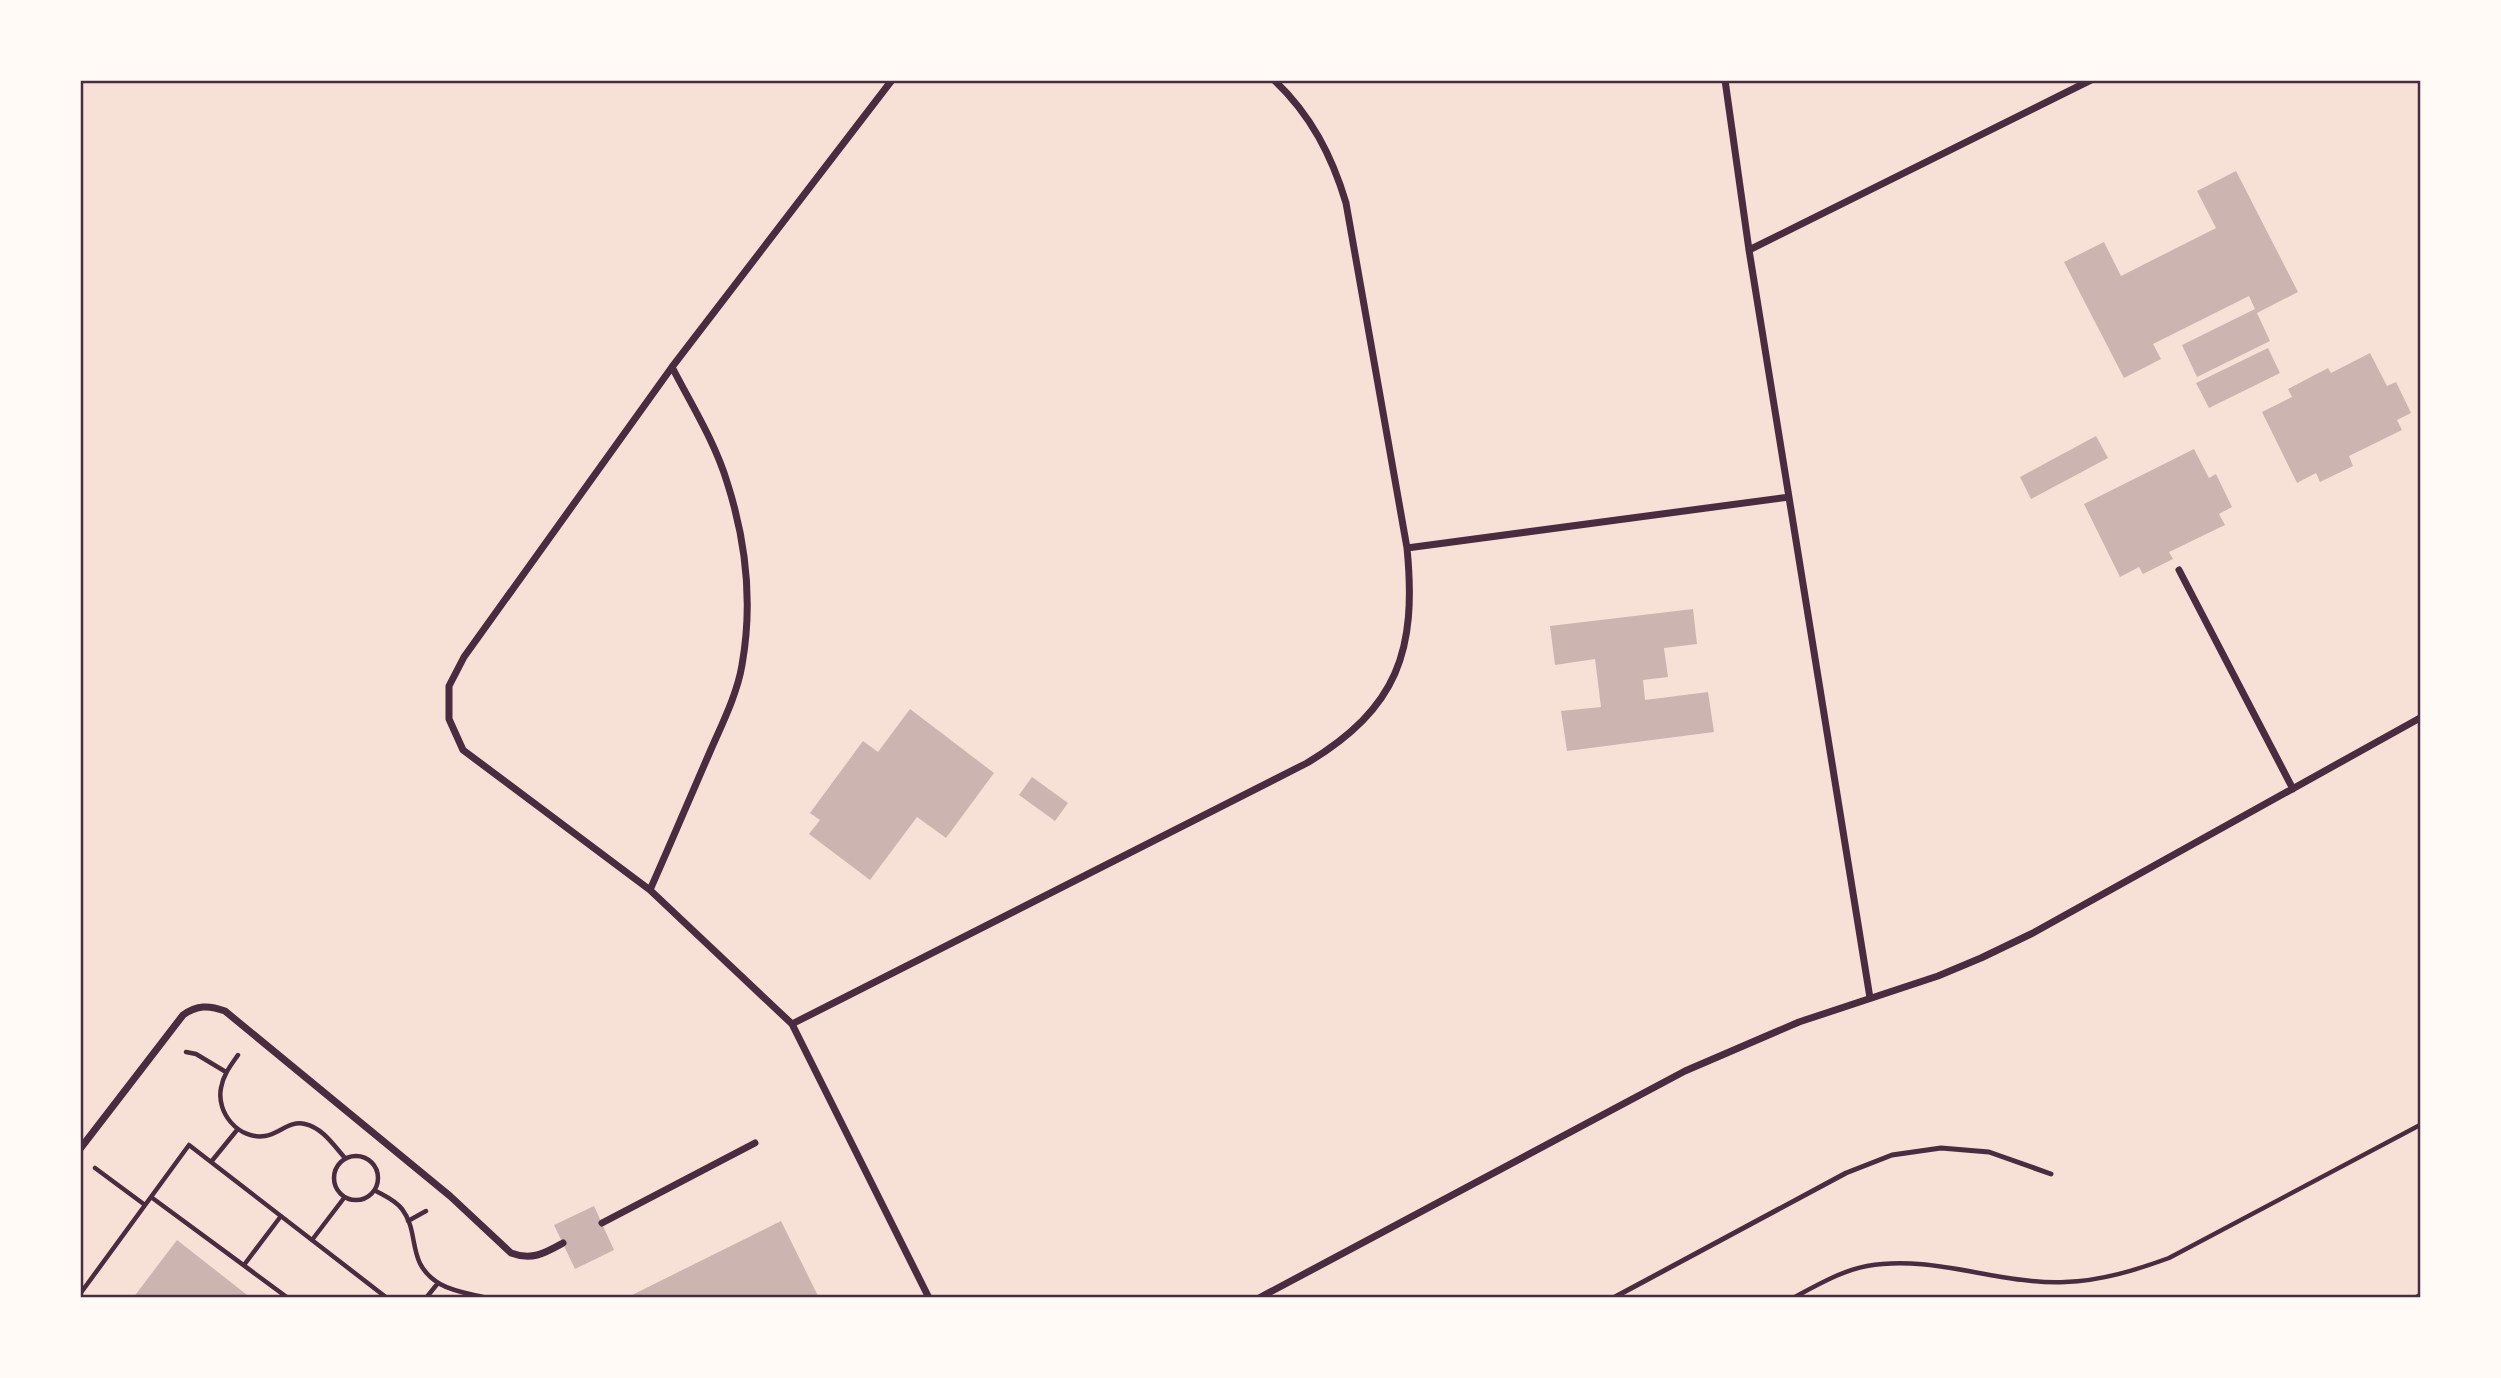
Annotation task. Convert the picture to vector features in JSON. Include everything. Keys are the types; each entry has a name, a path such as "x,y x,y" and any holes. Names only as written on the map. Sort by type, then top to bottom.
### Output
{"street":[{"path":"892,80 672,367 464,657 449,686 449,719 463,750 650,890 792,1024 929,1297"},
{"path":"792,1024 1307,763 1338,745 1364,721 1385,692 1400,660 1409,626 1411,590 1407,548 1346,204 1337,173 1324,144 1307,117 1274,80"},
{"path":"1725,80 1749,250 1870,998"},
{"path":"1749,250 2091,80"},
{"path":"650,890 726,715 742,667 747,619 746,572 739,525 726,479 708,435 672,367"},
{"path":"1407,548 1789,497"},
{"path":"2179,570 2293,789"},
{"path":"1259,1297 1685,1072 1799,1022 1938,976 2033,933 2420,718"},
{"path":"80,1149 183,1015 203,1006 214,1007 225,1011 450,1196 511,1253 520,1257 538,1256 563,1243"},
{"path":"602,1223 755,1143"}],"lane":[{"path":"1613,1297 1846,1173 1892,1155 1941,1148 1989,1152 2051,1174"}],"path":[{"path":"252,1034 226,1072 220,1090 222,1106 237,1130 251,1136 264,1136 301,1122 320,1130 345,1158"},
{"path":"158,1047 196,1055 226,1072"},
{"path":"1793,1297 1845,1272 1867,1266 1899,1264 2021,1280 2065,1282 2098,1279 2135,1270 2169,1258 2420,1125"},
{"path":"211,1162 237,1130"},
{"path":"80,1294 189,1145 387,1297"},
{"path":"357,1155 368,1159 376,1167 379,1179 376,1191 367,1198 355,1201 344,1198 336,1190 333,1178 336,1167 345,1158 357,1155"},
{"path":"91,1165 145,1205"},
{"path":"376,1191 390,1198 402,1209 408,1221 418,1261 438,1283 450,1289 487,1297"},
{"path":"151,1197 288,1297"},
{"path":"312,1240 344,1198"},
{"path":"244,1265 281,1216"},
{"path":"426,1297 438,1283"},
{"path":"2415,1297 2420,1295"}],"building":[{"path":"2236,171 2298,292 2257,313 2270,341 2197,377 2182,345 2255,309 2249,296 2153,344 2161,359 2124,378 2064,262 2104,242 2121,276 2216,228 2197,191"},
{"path":"2268,348 2280,373 2209,408 2196,383"},
{"path":"2370,353 2387,386 2396,382 2411,413 2397,420 2402,430 2349,456 2353,466 2320,482 2316,473 2297,483 2262,412 2292,397 2288,389 2328,368 2331,373"},
{"path":"2096,436 2108,458 2031,499 2020,477"},
{"path":"2194,449 2209,478 2216,474 2232,507 2219,514 2225,525 2169,552 2173,559 2143,574 2139,567 2120,577 2084,504"},
{"path":"1693,609 1697,644 1664,648 1668,677 1643,680 1645,700 1708,692 1714,732 1567,751 1561,711 1601,707 1595,659 1555,665 1550,626"},
{"path":"910,709 994,773 946,838 917,817 870,880 809,834 820,820 810,813 863,741 878,752"},
{"path":"1032,777 1068,803 1055,821 1019,795"},
{"path":"594,1206 614,1250 575,1269 554,1225"},
{"path":"781,1221 819,1298 626,1298"},
{"path":"177,1240 251,1298 133,1298"}]}
